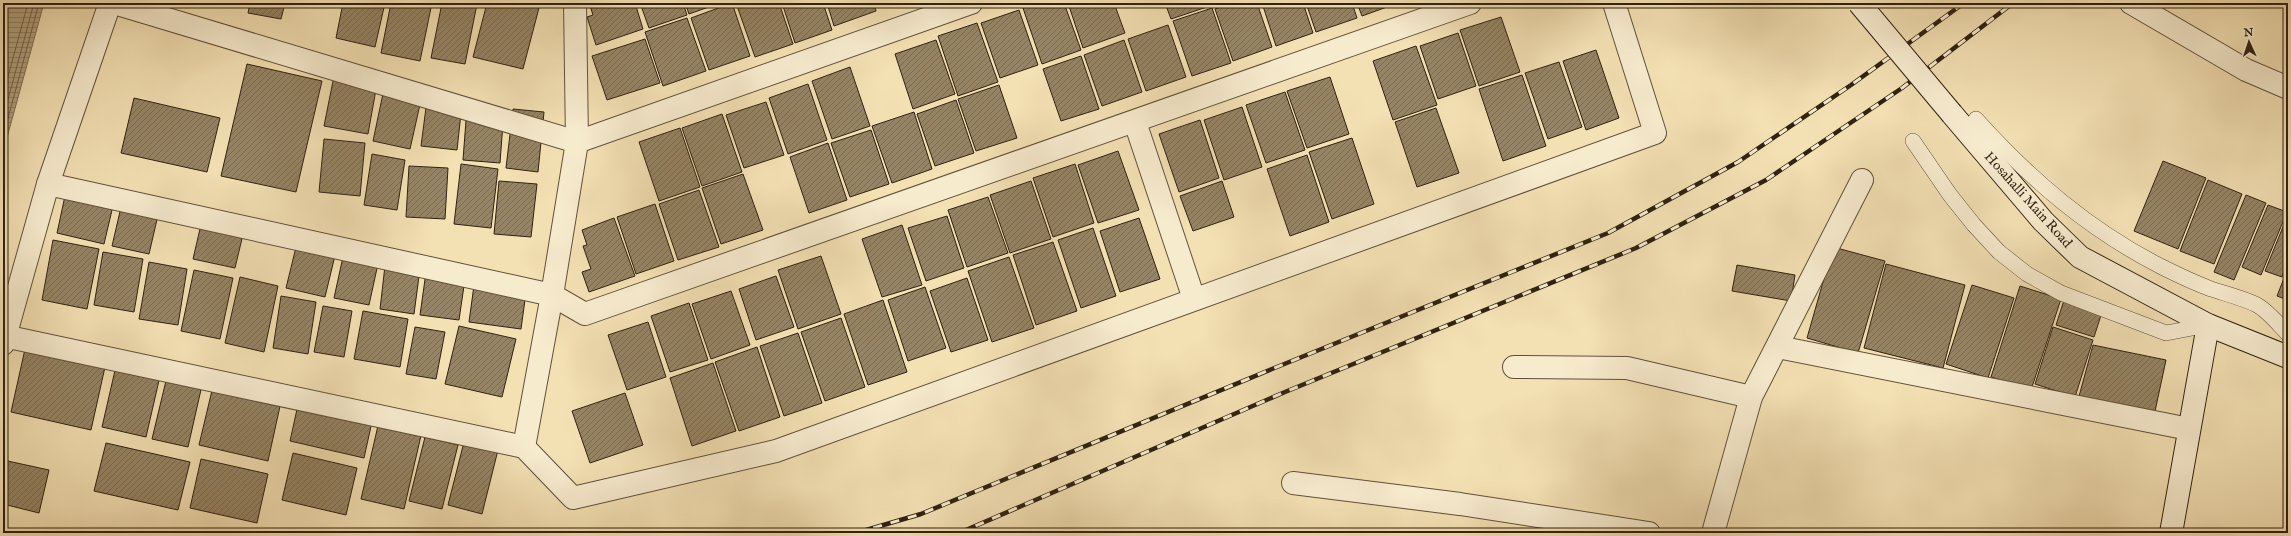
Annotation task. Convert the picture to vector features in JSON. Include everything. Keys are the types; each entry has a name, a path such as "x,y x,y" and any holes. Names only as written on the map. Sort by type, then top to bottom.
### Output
{"street":[{"path":"110,3 48,184 4,340 524,447 573,498 776,451 1194,298 1655,133 1614,3"},
{"path":"114,3 578,142 972,3"},
{"path":"524,447 578,142 575,3"},
{"path":"48,184 552,295 585,314 1135,122 1470,3"},
{"name":"Hosahalli Main Road","path":"1859,3 2043,221 2080,257 2208,325 2288,357"},
{"path":"2131,3 2246,70 2288,88"},
{"path":"1135,122 1194,298"},
{"path":"1713,533 1751,397 1778,347 1862,180"},
{"path":"2171,533 2208,325"},
{"path":"1778,347 2189,429"},
{"path":"1514,367 1627,368 1751,397"},
{"path":"1293,483 1460,504 1649,533"}],"lane":[{"path":"1976,119 2007,154 2041,186 2084,220 2116,242 2162,267 2209,288 2258,305 2288,334"},
{"path":"1913,141 1950,195 1974,224 1999,252 2027,274 2061,293 2166,333 2208,325"}],"water":[{"path":"3,3 44,3 3,152"}],"building":[{"path":"250,3 285,3 281,19 248,13"},
{"path":"343,3 385,3 375,47 336,38"},
{"path":"391,3 432,3 420,61 381,53"},
{"path":"442,3 477,4 465,64 431,58"},
{"path":"487,3 540,4 523,69 473,57"},
{"path":"589,3 635,3 643,29 596,45 587,17 593,15"},
{"path":"640,3 683,3 687,15 649,28"},
{"path":"685,3 720,3 689,14"},
{"path":"732,3 750,56 709,70 691,18"},
{"path":"736,3 779,3 793,44 755,57"},
{"path":"782,3 823,3 832,30 795,43"},
{"path":"827,3 874,3 876,11 834,26"},
{"path":"879,3 891,3 880,7"},
{"path":"1037,3 1064,3 1081,50 1042,64 1023,8"},
{"path":"1068,3 1114,3 1125,33 1083,48"},
{"path":"1165,3 1209,3 1210,6 1171,19"},
{"path":"1231,3 1257,3 1272,47 1233,61 1215,9"},
{"path":"1262,3 1303,3 1313,33 1276,46"},
{"path":"1306,3 1352,3 1357,18 1316,32"},
{"path":"1357,3 1398,3 1362,16"},
{"path":"1212,8 1231,63 1192,76 1173,21"},
{"path":"1019,10 1038,65 1000,78 981,23"},
{"path":"1501,17 1520,72 1479,86 1460,30"},
{"path":"687,18 706,71 663,86 645,32"},
{"path":"977,23 998,82 958,96 938,36"},
{"path":"1168,25 1186,77 1146,91 1128,39"},
{"path":"1458,33 1476,86 1438,99 1420,46"},
{"path":"645,39 660,83 607,100 592,56"},
{"path":"936,40 955,94 913,109 895,54"},
{"path":"1124,40 1142,92 1102,106 1084,55"},
{"path":"1416,46 1437,105 1393,120 1373,61"},
{"path":"1596,50 1619,118 1586,130 1563,61"},
{"path":"1081,56 1099,109 1061,121 1043,69"},
{"path":"1559,62 1582,127 1548,139 1525,73"},
{"path":"247,64 322,81 296,192 221,176"},
{"path":"850,67 870,126 832,139 812,81"},
{"path":"1522,75 1546,146 1503,161 1479,89"},
{"path":"334,76 377,84 368,134 324,126"},
{"path":"1330,77 1349,134 1307,148 1287,91"},
{"path":"385,84 423,91 410,149 373,141"},
{"path":"808,84 827,140 788,154 769,98"},
{"path":"999,85 1017,138 976,151 958,99"},
{"path":"1285,92 1305,150 1266,163 1246,105"},
{"path":"134,98 220,118 207,172 121,153"},
{"path":"427,100 462,104 457,150 421,146"},
{"path":"956,100 974,153 935,166 917,114"},
{"path":"766,102 784,155 744,168 726,115"},
{"path":"467,107 504,110 500,163 463,160"},
{"path":"1242,107 1262,167 1224,180 1204,120"},
{"path":"1436,108 1459,173 1417,187 1395,122"},
{"path":"513,109 544,112 538,172 506,168"},
{"path":"914,112 932,169 892,183 872,126"},
{"path":"722,114 742,172 702,186 682,128"},
{"path":"1200,120 1219,178 1179,192 1159,134"},
{"path":"680,128 700,187 659,201 639,142"},
{"path":"871,130 889,184 850,197 831,143"},
{"path":"1352,138 1374,204 1332,219 1309,152"},
{"path":"324,139 365,143 360,196 319,192"},
{"path":"828,143 847,200 809,213 790,157"},
{"path":"1118,151 1139,210 1098,223 1078,165"},
{"path":"372,154 405,160 397,210 364,205"},
{"path":"1307,155 1329,222 1290,236 1267,169"},
{"path":"2163,161 2206,178 2178,249 2134,231"},
{"path":"461,164 498,169 491,228 454,224"},
{"path":"1075,164 1094,223 1053,237 1033,178"},
{"path":"409,166 448,168 445,219 406,217"},
{"path":"743,174 763,230 721,244 702,188"},
{"path":"2208,180 2242,194 2214,264 2180,251"},
{"path":"499,181 537,184 531,237 494,234"},
{"path":"1031,181 1051,239 1010,253 990,195"},
{"path":"1222,181 1234,217 1193,231 1180,196"},
{"path":"68,182 116,193 104,244 57,233"},
{"path":"125,190 162,198 149,254 112,246"},
{"path":"699,190 719,247 678,260 659,204"},
{"path":"2246,195 2266,203 2234,280 2214,272"},
{"path":"988,197 1008,253 967,267 948,210"},
{"path":"655,204 674,261 636,274 617,217"},
{"path":"2268,205 2287,212 2261,275 2242,267"},
{"path":"203,216 245,226 235,268 193,259"},
{"path":"947,216 964,268 926,281 908,228"},
{"path":"2287,217 2288,261 2282,277 2265,271"},
{"path":"614,218 635,276 589,292 582,272 591,269 583,246 587,245 582,230"},
{"path":"1139,218 1160,279 1120,292 1100,231"},
{"path":"902,225 922,285 882,297 862,239"},
{"path":"1093,228 1116,296 1081,308 1058,240"},
{"path":"299,235 338,243 325,297 286,288"},
{"path":"53,240 99,249 87,309 42,300"},
{"path":"1053,242 1077,311 1036,325 1013,255"},
{"path":"346,243 381,250 369,305 334,298"},
{"path":"1833,247 1885,261 1858,353 1807,338"},
{"path":"103,252 143,259 134,312 94,305"},
{"path":"821,256 841,314 798,329 778,270"},
{"path":"386,257 421,261 414,314 380,309"},
{"path":"1009,257 1034,328 992,342 968,271"},
{"path":"149,262 187,269 178,325 139,319"},
{"path":"1886,264 1965,285 1943,368 1864,348"},
{"path":"427,265 466,272 459,320 420,315"},
{"path":"1737,265 1795,275 1791,301 1732,291"},
{"path":"2288,268 2288,300 2277,296"},
{"path":"194,270 233,278 220,339 181,331"},
{"path":"776,276 794,327 756,340 739,289"},
{"path":"240,277 278,286 264,352 225,343"},
{"path":"475,278 527,285 521,329 469,322"},
{"path":"967,278 988,340 951,352 930,291"},
{"path":"1972,285 2014,298 1988,378 1946,364"},
{"path":"2020,286 2061,299 2031,390 1991,377"},
{"path":"925,287 946,348 908,361 888,300"},
{"path":"731,291 750,345 711,359 692,304"},
{"path":"2066,294 2104,306 2094,337 2056,325"},
{"path":"281,296 316,302 308,354 273,348"},
{"path":"883,300 907,372 868,385 844,314"},
{"path":"689,303 708,360 670,372 651,316"},
{"path":"323,306 352,311 344,357 314,352"},
{"path":"363,311 408,319 400,367 354,359"},
{"path":"841,318 865,387 825,401 801,332"},
{"path":"648,322 666,377 627,390 608,335"},
{"path":"459,326 516,339 502,397 445,384"},
{"path":"415,327 445,332 436,379 406,374"},
{"path":"2053,327 2093,340 2075,397 2035,384"},
{"path":"29,331 109,349 91,430 11,412"},
{"path":"798,333 822,403 784,416 760,346"},
{"path":"2093,345 2166,360 2154,416 2078,400"},
{"path":"757,347 780,417 739,431 715,362"},
{"path":"119,353 163,363 146,437 102,427"},
{"path":"713,363 736,431 692,446 670,378"},
{"path":"170,364 205,372 188,447 152,439"},
{"path":"214,382 282,397 268,461 199,445"},
{"path":"301,391 375,408 364,458 290,441"},
{"path":"625,393 643,445 590,463 572,411"},
{"path":"380,417 423,427 404,509 361,499"},
{"path":"425,437 458,445 442,509 409,501"},
{"path":"465,438 499,446 482,514 448,505"},
{"path":"106,443 190,462 178,510 94,491"},
{"path":"293,453 357,468 346,515 282,500"},
{"path":"201,459 268,474 257,523 190,508"},
{"path":"3,460 49,470 39,513 3,504"}],"railway":[{"path":"856,533 921,514 1272,369 1608,233 1738,162 1851,85 1964,3"},
{"path":"959,533 1285,392 1636,248 1766,180 1902,88 2013,3"}]}
